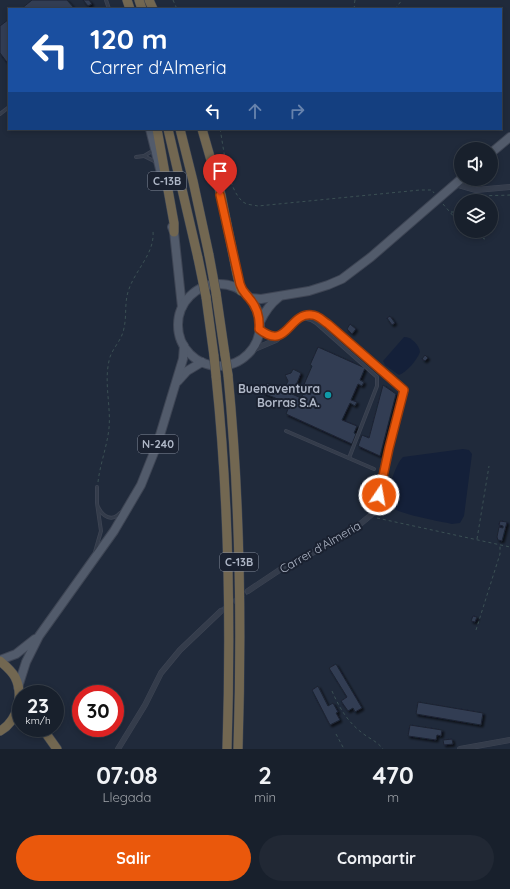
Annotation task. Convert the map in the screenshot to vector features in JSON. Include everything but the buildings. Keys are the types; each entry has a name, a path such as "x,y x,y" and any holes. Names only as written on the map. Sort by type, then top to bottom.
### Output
{"highway":[{"name":"C-13B","path":"157,130 174,223 174,232"},
{"name":"C-13B","path":"168,130 206,297 214,356 223,446 228,532 229,659 227,749"},
{"name":"C-13B","path":"180,130 209,255 228,375 236,466 239,545 240,618 238,749"},
{"path":"202,130 219,189 241,290"},
{"name":"N-240","path":"0,660 11,670 16,678 18,685"},
{"name":"N-240","path":"0,731 12,720"},
{"path":"48,737 57,749"}],"main road":[{"path":"150,130 159,165 170,223 174,232 182,307"},
{"path":"498,147 510,137"},
{"path":"250,298 261,299 321,288 346,276 371,257 454,186"},
{"name":"N-240","path":"176,384 187,370 202,362 194,357 184,346 179,335 178,324 182,307 193,293 208,285 225,284 241,290 250,298 257,310 260,326"},
{"path":"202,362 214,365 231,364 242,358 250,350 256,340 265,311 271,303 280,296"},
{"name":"N-240","path":"22,685 26,662 39,636 94,560 133,502 153,458 183,359 184,346"},
{"name":"N-240","path":"0,660 16,654 27,647 39,636"}],"street":[{"path":"467,186 476,190 510,187"},
{"name":"Carrer d'Almeria","path":"248,591 284,567 359,525 371,515 375,509 379,495 388,452 404,390 317,316 311,314 301,318"},
{"path":"250,350 276,340 301,318"},
{"path":"260,326 270,336 280,336"},
{"path":"118,749 145,706 161,673 180,650 221,611"},
{"path":"460,749 510,740"}],"lane":[{"path":"0,114 8,108"},
{"path":"136,157 144,156 155,149"},
{"path":"144,156 155,161 159,165"},
{"path":"301,318 311,320 316,323 377,376 377,386 349,458"},
{"path":"286,431 374,469"},
{"path":"94,560 100,531 97,487"},
{"path":"97,503 100,511 108,518 113,519 133,502"}],"path":[{"path":"396,8 402,0"},
{"path":"220,130 228,168 235,192 244,204 258,206 432,190 454,217"},
{"path":"498,196 510,195"},
{"path":"97,487 109,428 107,377 109,361 111,353 124,331 126,297 132,281 151,247 153,231"},
{"path":"477,540 489,466"},
{"path":"371,515 382,519 510,547"},
{"path":"476,630 500,554 500,545"},
{"path":"332,691 347,718 362,733 383,749"},
{"path":"336,734 344,749"}],"water":[{"path":"404,337 410,338 415,342 420,352 417,359 399,375 385,365 383,361"},
{"path":"463,449 469,450 472,454 464,516 460,523 452,524 418,517 388,505 388,494 392,480 397,466 403,457"}],"tunnel":[{"path":"221,611 248,591"}],"place":[{"name":"Buenaventura Borras S.A.","path":"328,395"}],"route":[{"path":"220,195 241,290 250,298 257,310 260,323 259,329 270,336 280,336 301,318 311,314 317,316 404,390 379,495"}]}
